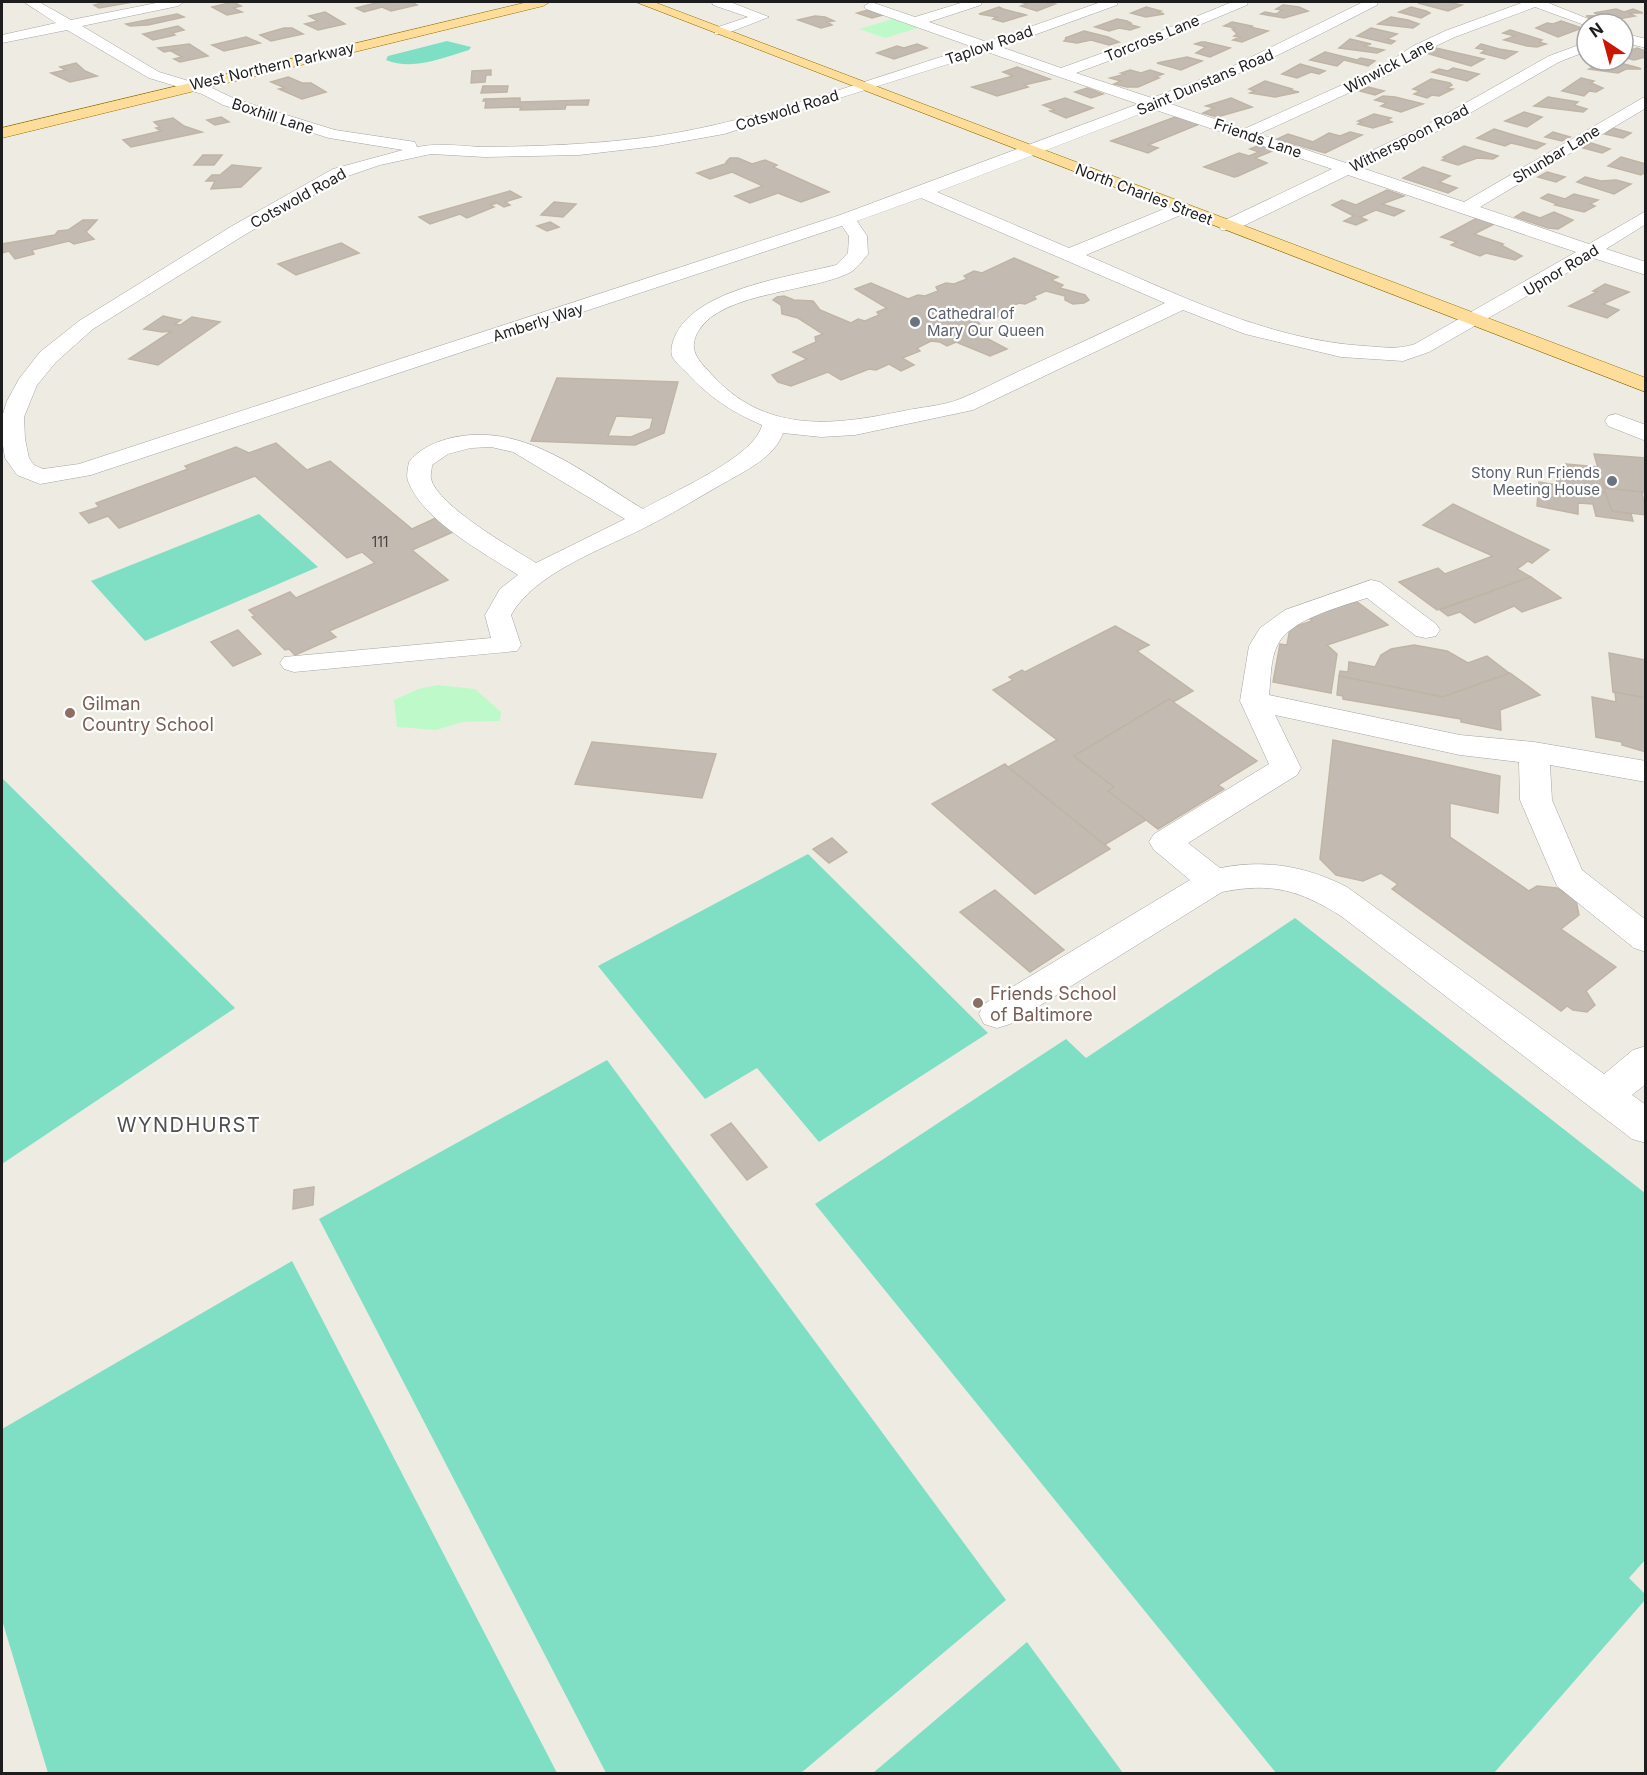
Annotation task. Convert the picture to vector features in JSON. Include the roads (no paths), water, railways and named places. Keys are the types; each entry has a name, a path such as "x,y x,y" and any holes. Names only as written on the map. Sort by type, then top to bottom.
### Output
{"main road":[{"name":"West Northern Parkway","path":"2,122 167,80 500,2"},
{"name":"West Northern Parkway","path":"2,122 189,86 543,2"},
{"name":"North Charles Street","path":"643,2 1646,386"}],"street":[{"name":"Boxhill Lane","path":"30,2 71,24 154,75 167,80 264,114 335,135 431,149"},
{"path":"2,39 178,2"},
{"path":"718,2 762,18 720,31"},
{"path":"914,22 976,2"},
{"name":"Taplow Road","path":"864,87 987,47 1113,2"},
{"name":"Torcross Lane","path":"1061,73 1144,43 1242,2"},
{"name":"Saint Dunstans Road","path":"1032,151 1155,103 1288,46 1372,2"},
{"path":"1535,2 1575,17"},
{"name":"Winwick Lane","path":"1245,134 1385,71 1418,49 1450,34 1535,2"},
{"name":"Friends Lane","path":"871,6 1061,73 1646,269"},
{"name":"Witherspoon Road","path":"1228,226 1438,125 1554,58 1575,50"},
{"name":"Cotswold Road","path":"40,477 25,470 17,458 13,439 13,417 27,384 48,357 86,325 239,230 339,173 376,161 431,149 536,152 657,141 739,125 864,87"},
{"name":"Shunbar Lane","path":"1466,208 1646,101"},
{"path":"335,135 345,154 339,173"},
{"name":"Amberly Way","path":"40,477 83,470 846,219 1032,151"},
{"name":"Upnor Road","path":"922,192 1182,303 1284,339 1341,351 1403,355 1422,348 1474,320 1592,251 1646,216"},
{"path":"1069,255 1182,208"},
{"path":"846,219 858,236 858,254 843,269 727,301 702,315 690,327 682,344 683,356 715,390 739,407 790,428 820,430 855,428 965,405 1182,303"},
{"path":"1616,421 1646,434"},
{"path":"294,663 507,645 498,615 508,595 535,574 643,519 747,460 771,436 774,422"},
{"path":"535,574 437,508 422,490 419,475 422,461 433,452 451,445 481,439 499,440 521,447 643,519"},
{"path":"1214,881 1165,842 1287,768 1254,701 1263,646 1274,630 1305,612 1371,588 1426,630"},
{"path":"1254,701 1460,745 1533,752 1646,772"},
{"path":"1533,752 1536,800 1569,877 1646,939"},
{"path":"997,1014 1214,881 1245,874 1278,875 1303,879 1329,892 1646,1127"},
{"path":"1605,1096 1646,1061"}],"place":[{"name":"Cathedral of Mary Our Queen","path":"915,322"},
{"name":"Stony Run Friends Meeting House","path":"1612,481"},
{"name":"Gilman Country School","path":"70,713"},
{"name":"Friends School of Baltimore","path":"978,1003"}],"district":[{"name":"WYNDHURST","path":"189,1125"}]}
